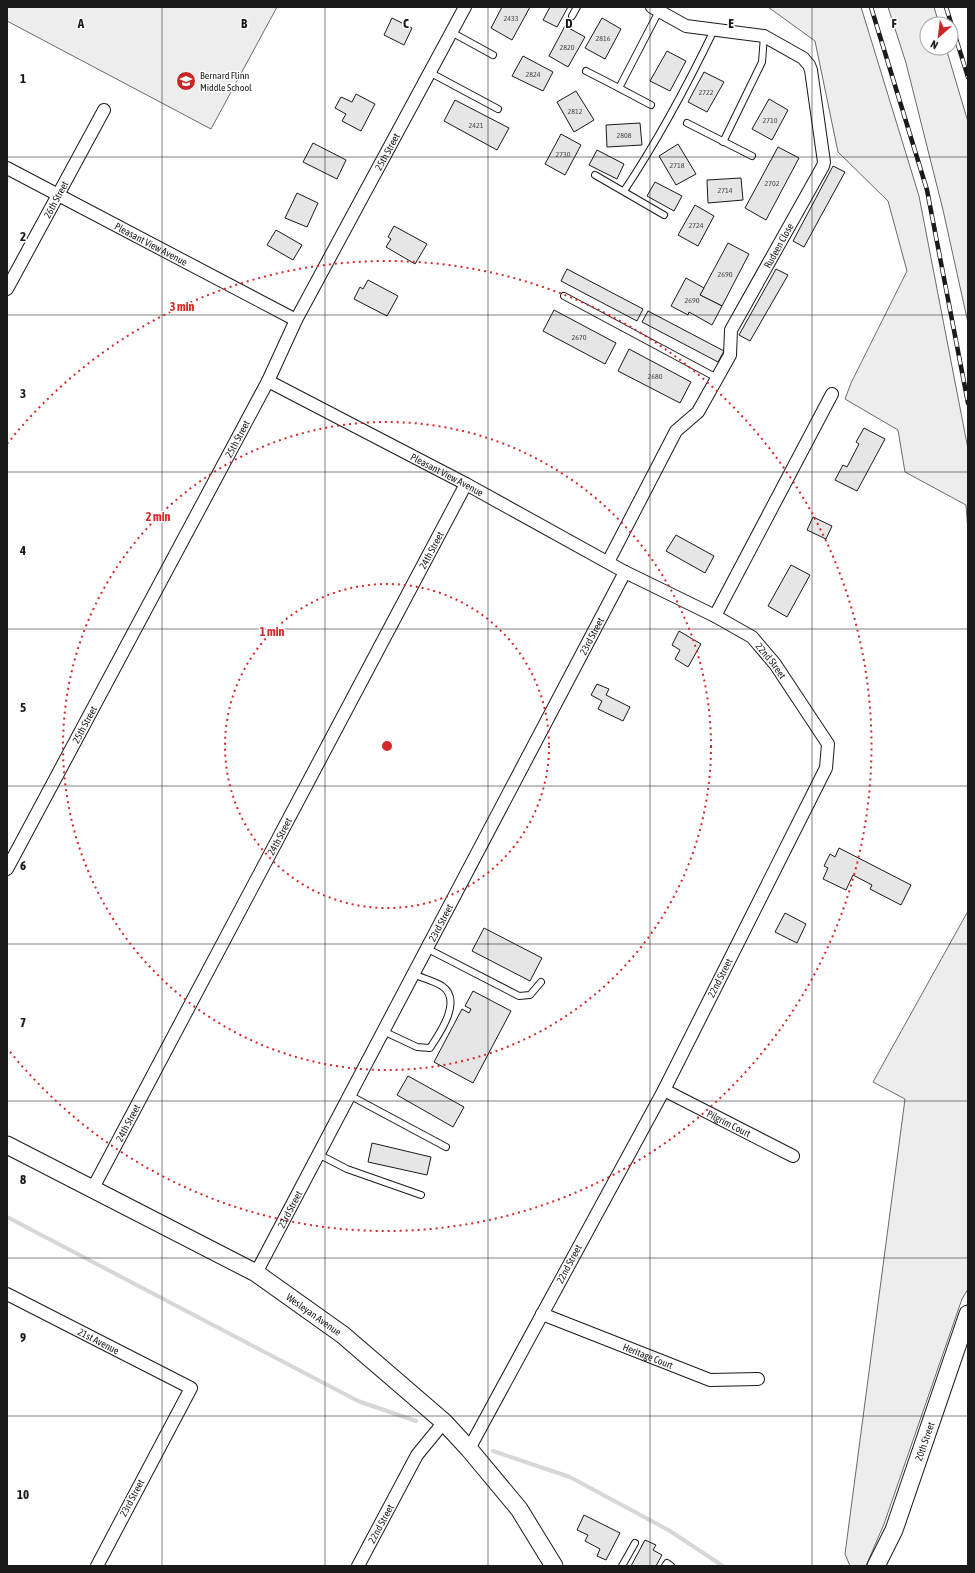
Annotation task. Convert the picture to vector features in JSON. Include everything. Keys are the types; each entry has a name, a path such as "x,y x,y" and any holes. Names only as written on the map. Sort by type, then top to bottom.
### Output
{"street":[{"name":"25th Street","path":"7,869 268,381 296,320 465,7"},
{"name":"Rudeen Close","path":"608,562 676,431 698,412 730,355 731,330 824,162 809,65 802,58 764,36 686,26 654,8"},
{"name":"26th Street","path":"7,289 104,110"},
{"name":"Pleasant View Avenue","path":"7,168 296,320"},
{"name":"Pleasant View Avenue","path":"268,381 466,484 625,572"},
{"path":"715,616 832,394"},
{"name":"24th Street","path":"93,1188 466,484"},
{"name":"22nd Street","path":"469,1449 664,1090 826,768 828,744 775,664 752,637 715,616 625,572"},
{"name":"23rd Street","path":"256,1273 625,572"},
{"name":"Pilgrim Court","path":"664,1090 793,1156"},
{"name":"Wesleyan Avenue","path":"7,1145 256,1273 343,1335 444,1422 469,1449 519,1509 554,1566"},
{"name":"21st Avenue","path":"7,1294 191,1388"},
{"name":"Heritage Court","path":"542,1314 710,1380 758,1379"},
{"name":"20th Street","path":"876,1566 894,1530 968,1314"},
{"name":"23rd Street","path":"97,1566 191,1388"},
{"name":"22nd Street","path":"358,1566 417,1454 444,1422"}],"lane":[{"path":"572,16 577,7"},
{"path":"618,88 654,8"},
{"path":"624,191 654,144 696,67 714,30"},
{"path":"451,32 493,55"},
{"path":"723,142 762,62 764,36"},
{"path":"586,71 651,106"},
{"path":"429,72 498,109"},
{"path":"687,123 752,156"},
{"path":"595,175 664,214"},
{"path":"564,296 717,378"},
{"path":"426,948 519,996 530,994 541,982"},
{"path":"383,1031 417,1047 430,1048 440,1033 451,1007 450,996 443,987 413,974"},
{"path":"349,1095 446,1147"},
{"path":"318,1154 347,1169 421,1195"},
{"path":"622,1566 634,1543"},
{"path":"665,1566 666,1563 671,1566"}],"shaded area":[{"name":"Bernard Flinn Middle School","path":"7,7 277,7 211,129 7,21"},
{"path":"768,7 861,7 919,196 968,449 968,531 966,505 905,472 898,430 845,399 851,383 907,271 888,201 838,152 815,41"},
{"path":"888,7 934,7 937,16 919,16 919,56 948,56 968,122 968,323 943,210 906,63"},
{"path":"968,911 968,1289 962,1299 884,1524 866,1566 850,1566 845,1554 905,1099 873,1082"}],"building":[{"path":"502,7 530,7 512,40 491,28"},
{"path":"550,7 568,7 557,27 543,20"},
{"path":"392,18 412,28 404,45 384,35"},
{"path":"602,18 621,29 605,59 585,48"},
{"path":"565,26 585,37 568,67 549,56"},
{"path":"667,51 686,61 670,91 650,81"},
{"path":"523,56 553,72 543,91 512,76"},
{"path":"704,72 724,82 707,112 688,102"},
{"path":"576,91 594,120 574,132 557,102"},
{"path":"356,94 375,104 361,131 342,121 346,114 335,108 341,97 352,102"},
{"path":"769,99 788,110 772,140 752,129"},
{"path":"455,100 509,128 497,150 444,121"},
{"path":"640,123 642,145 607,147 606,125"},
{"path":"561,134 581,145 565,175 545,164"},
{"path":"313,143 346,160 337,179 303,162"},
{"path":"678,144 696,174 676,185 659,156"},
{"path":"778,147 799,158 766,220 745,208"},
{"path":"597,150 624,164 617,179 589,165"},
{"path":"833,166 845,172 804,247 793,241"},
{"path":"741,178 743,200 708,203 707,180"},
{"path":"655,182 682,196 674,211 647,196"},
{"path":"297,193 318,203 307,227 285,218"},
{"path":"695,205 714,216 698,246 678,235"},
{"path":"394,226 427,244 415,264 386,247 391,239 388,237"},
{"path":"276,230 302,245 293,260 267,245"},
{"path":"728,243 749,254 722,306 700,295"},
{"path":"567,269 643,309 637,321 561,281"},
{"path":"776,269 788,275 750,341 739,335"},
{"path":"686,278 704,288 700,295 722,306 712,325 689,312 688,315 671,306"},
{"path":"368,280 398,296 387,316 354,299 360,287 363,289"},
{"path":"554,310 616,343 605,364 543,331"},
{"path":"648,311 724,351 718,362 642,322"},
{"path":"629,349 691,382 680,403 618,371"},
{"path":"864,428 885,439 857,491 835,480 843,465 847,467 859,444 856,442"},
{"path":"813,517 832,526 826,539 807,530"},
{"path":"676,535 714,556 705,573 666,551"},
{"path":"791,565 810,575 787,617 768,606"},
{"path":"679,631 701,644 688,667 675,659 680,650 672,645"},
{"path":"597,684 609,689 606,695 630,707 623,721 598,709 602,701 591,695"},
{"path":"839,848 911,885 901,905 870,889 872,885 853,875 846,890 823,879 828,868 824,866 830,854 835,857"},
{"path":"785,913 806,924 797,943 775,932"},
{"path":"484,928 542,958 530,981 472,951"},
{"path":"473,991 511,1011 473,1083 434,1062 462,1009 469,1013 471,1009 465,1006"},
{"path":"408,1076 464,1107 453,1127 397,1095"},
{"path":"372,1143 431,1157 427,1175 368,1162"},
{"path":"584,1515 620,1533 606,1560 597,1556 600,1549 585,1541 588,1535 577,1530"},
{"path":"645,1540 656,1545 653,1550 662,1555 656,1566 631,1566"}],"waterway":[{"path":"7,1217 358,1401 416,1421"},
{"path":"493,1451 570,1477 670,1531 723,1566"}],"railway":[{"path":"871,7 927,190 968,403"},
{"path":"946,7 968,77"}],"place":[{"name":"Bernard Flinn Middle School","path":"186,81"}]}
